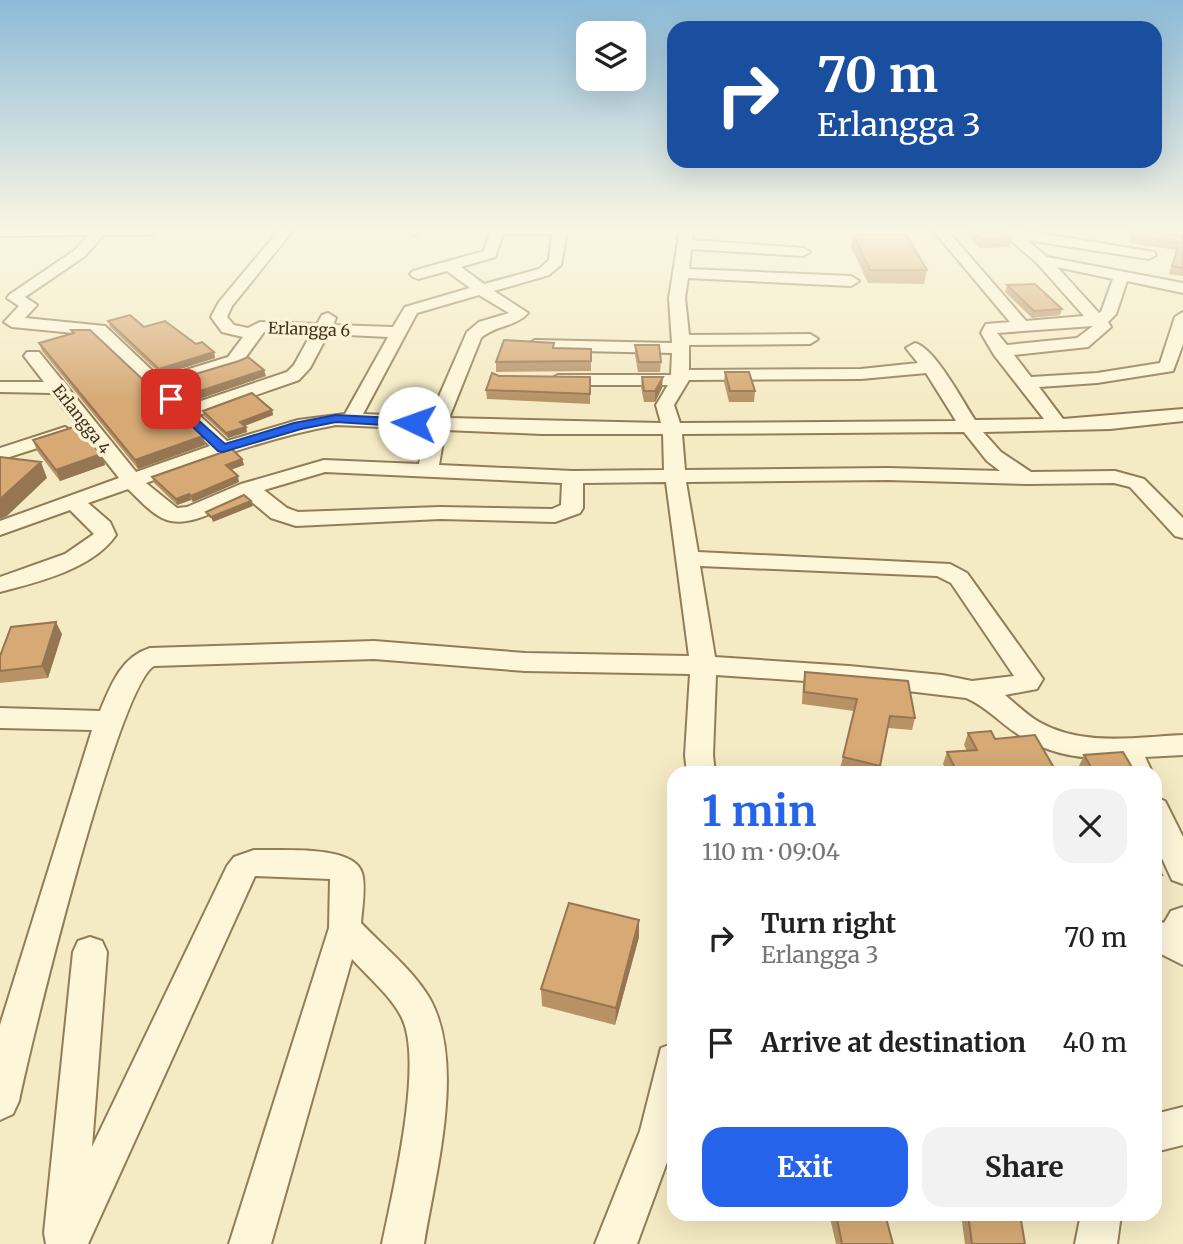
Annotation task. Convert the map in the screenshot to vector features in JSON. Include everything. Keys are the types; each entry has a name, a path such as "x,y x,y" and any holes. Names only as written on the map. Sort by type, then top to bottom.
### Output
{"street":[{"path":"28,287 15,299 29,305 13,321 18,324 99,330 223,449"},
{"path":"240,287 219,317 222,326 228,329 254,333"},
{"path":"427,472 437,424 470,342 478,329 519,315 516,310 477,287"},
{"path":"351,419 411,310 487,287"},
{"path":"678,287 680,378 665,405 672,429 675,475 703,665 700,766"},
{"path":"989,287 1021,325"},
{"path":"1000,351 1082,343 1102,329 1103,326 1067,287"},
{"path":"1058,425 989,333 992,328 1098,321 1108,314 1117,287"},
{"path":"0,289 23,290"},
{"path":"1025,383 1167,367 1183,317"},
{"path":"185,413 293,376 301,368 326,322"},
{"name":"Erlangga 6","path":"157,385 234,361 242,355 254,333 264,326 326,322 400,332"},
{"path":"535,345 609,346 810,339"},
{"path":"608,381 609,346"},
{"path":"915,348 988,451 1009,470 1028,478"},
{"name":"Erlangga 4","path":"33,356 132,481 161,508 173,515 191,513 248,488"},
{"path":"540,379 608,381 861,374 931,367"},
{"path":"0,387 57,388"},
{"path":"0,528 223,449 315,422 351,419 542,428 672,429 969,427 1121,422 1183,415"},
{"path":"0,454 86,426"},
{"path":"248,488 324,466 573,477 887,474 1127,479 1137,483 1183,531"},
{"path":"248,488 279,513 296,519 440,513 555,516 572,508 573,477"},
{"path":"0,585 73,558 102,541 105,536 102,527 74,502"},
{"path":"0,1101 15,1029 108,721 134,668 141,661 163,656 374,650 526,662 703,665 849,675 972,690 1018,686 1028,684 1030,679 959,578 952,572 942,569 688,559"},
{"path":"972,690 992,699 1030,729 1073,747 1183,746"},
{"path":"0,718 108,721"},
{"path":"1127,748 1135,766"},
{"path":"1162,824 1183,871"},
{"path":"65,1244 238,875 245,866 254,863 337,866 347,874 345,928 250,1244"},
{"path":"345,928 419,1012 428,1056 426,1100 403,1244"},
{"path":"65,1244 90,952"},
{"path":"1162,1131 1183,1126"},
{"path":"616,1244 666,1132"},
{"path":"1096,1244 1100,1221"}],"building":[{"path":"1009,287 1038,287 1062,309 1034,311"},
{"path":"130,315 144,327 165,321 196,344 202,342 214,352 159,369 108,321"},
{"path":"71,330 90,330 203,436 135,460 39,343 74,333"},
{"path":"504,340 554,343 553,348 591,349 591,361 496,362"},
{"path":"635,345 659,345 661,362 639,362"},
{"path":"248,357 264,370 188,395 172,381 239,361"},
{"path":"725,372 749,372 755,391 730,391"},
{"path":"492,373 499,376 590,377 590,394 486,390"},
{"path":"642,377 663,377 655,391 644,391"},
{"path":"252,393 272,410 240,422 246,427 226,433 203,411"},
{"path":"77,426 101,454 56,470 33,440"},
{"path":"232,449 242,459 226,465 238,476 191,496 189,494 176,499 152,477"},
{"path":"0,457 41,462 0,499"},
{"path":"244,495 251,501 211,517 206,512"},
{"path":"56,622 42,666 0,671 0,656 11,627"},
{"path":"805,672 908,681 915,718 890,716 880,766 843,757 857,699 804,692"},
{"path":"991,731 995,739 1035,735 1053,766 954,766 947,752 977,750 968,733"},
{"path":"1123,752 1131,766 1090,766 1084,755"},
{"path":"569,903 639,920 616,1008 541,989"},
{"path":"837,1221 887,1221 893,1244 842,1244"},
{"path":"969,1221 1021,1221 1025,1244 972,1244"}],"route":[{"path":"171,399 223,449 299,426 336,419 414,423"}]}
